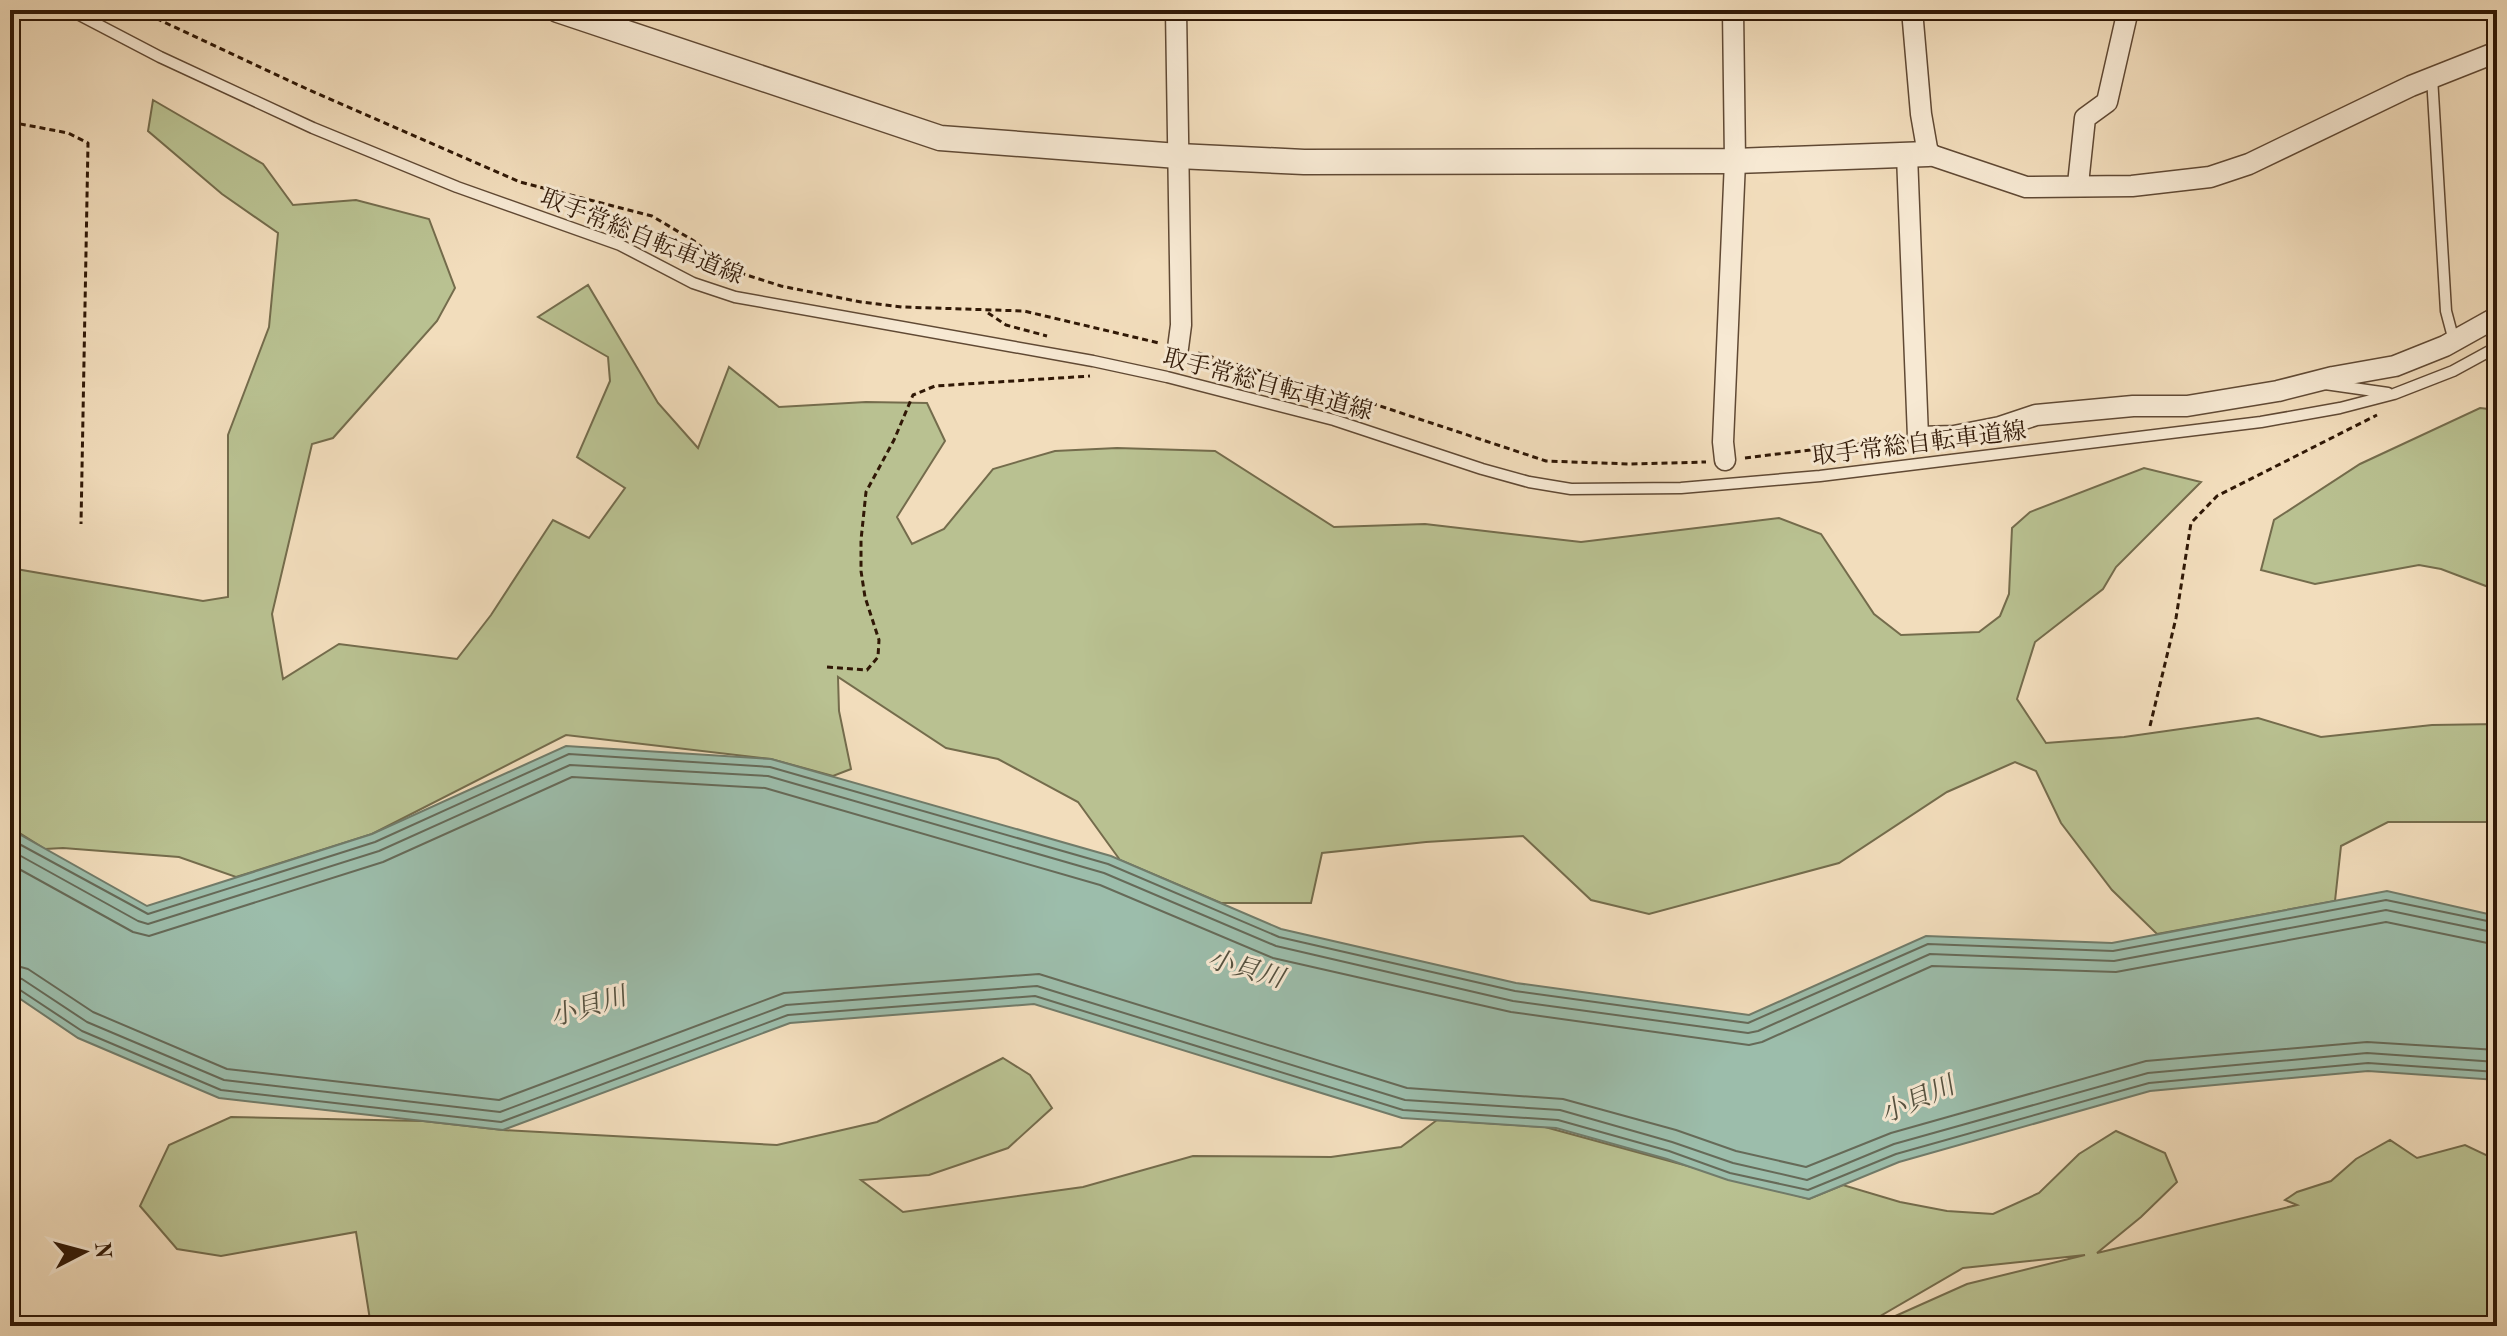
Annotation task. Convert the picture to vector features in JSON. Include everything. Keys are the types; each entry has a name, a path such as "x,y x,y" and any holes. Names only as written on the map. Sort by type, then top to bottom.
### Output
{"street":[{"path":"558,10 940,138 1304,162 1735,161 1917,155 2026,187 2078,184 2132,186 2210,177 2249,164 2432,77 2497,52"},
{"path":"1176,10 1181,325 1178,348"},
{"path":"1725,460 1723,442 1735,161 1733,10"},
{"path":"1912,10 1921,114 1917,155 1918,437 1954,436 2000,427 2036,415 2133,406 2187,406 2278,391 2395,366 2454,341 2497,317"},
{"path":"2078,184 2085,118 2107,102 2128,10"}],"lane":[{"name":"取手常総自転車道線","path":"70,10 160,57 313,128 457,187 620,245 693,283 735,297 1101,363 1234,393 1334,420 1482,469 1571,489 1681,488 1820,476 2261,422 2340,408 2394,394 2453,371 2497,347"},
{"path":"2432,77 2446,311 2454,341"},
{"path":"2311,382 2394,394"}],"path":[{"path":"138,10 307,89 520,182 652,216 694,241 731,270 835,298 902,307 1024,311 1178,348 1374,404 1546,461 1629,464 1725,460 1918,437"},
{"path":"10,122 68,133 88,143 81,524"},
{"path":"827,667 867,670 878,657 879,640 865,597 861,571 866,492 894,440 913,395 935,386 1094,375 1101,363"},
{"path":"2150,726 2176,618 2191,523 2217,496 2389,409 2396,401 2394,394"}],"shaded area":[{"path":"153,100 263,164 293,205 356,200 429,219 455,288 437,321 333,438 312,444 272,614 283,679 339,644 457,659 491,615 553,520 589,538 625,488 577,457 610,381 608,357 538,317 588,285 658,403 698,448 729,367 779,407 866,402 927,403 945,441 897,517 912,544 944,529 993,469 1055,451 1117,448 1215,451 1334,527 1425,524 1581,542 1779,518 1821,534 1874,614 1901,635 1979,632 2000,616 2009,594 2012,528 2030,512 2144,468 2201,482 2116,567 2103,589 2035,642 2017,699 2046,743 2124,737 2258,718 2321,737 2432,725 2497,724 2497,822 2388,822 2341,846 2335,901 2157,934 2112,890 2061,823 2036,771 2015,762 1947,792 1839,863 1649,914 1591,900 1523,836 1322,853 1311,903 1221,903 1120,860 1078,802 998,759 946,748 838,677 839,711 851,769 833,776 771,759 566,735 372,834 236,877 179,857 45,849 10,827 10,568 203,601 228,597 228,435 269,327 278,233 222,194 148,131"},
{"path":"2480,408 2497,410 2497,593 2441,569 2419,565 2315,584 2261,570 2274,520 2360,464"},
{"path":"1003,1058 1030,1075 1052,1108 1008,1148 929,1175 861,1180 903,1212 1083,1187 1193,1156 1331,1157 1401,1147 1437,1120 1545,1127 1809,1199 1843,1185 1900,1202 1947,1211 1993,1214 2039,1193 2079,1154 2116,1131 2165,1153 2177,1182 2097,1253 2297,1205 2285,1200 2297,1192 2331,1181 2356,1159 2390,1140 2417,1158 2465,1145 2490,1157 2497,1154 2497,1326 1873,1326 1967,1284 2085,1255 1963,1268 1863,1326 371,1326 356,1232 221,1256 177,1249 140,1206 169,1145 231,1117 423,1121 503,1130 777,1145 877,1122"}],"water":[{"name":"小貝川","path":"566,746 771,759 1111,856 1281,929 1516,983 1749,1015 1926,936 2112,943 2387,891 2497,916 2497,1080 2368,1071 2150,1091 1899,1162 1809,1199 1728,1180 1667,1159 1556,1128 1402,1118 1034,1004 790,1023 503,1130 219,1098 78,1038 10,992 10,829 147,906 372,834"}]}
